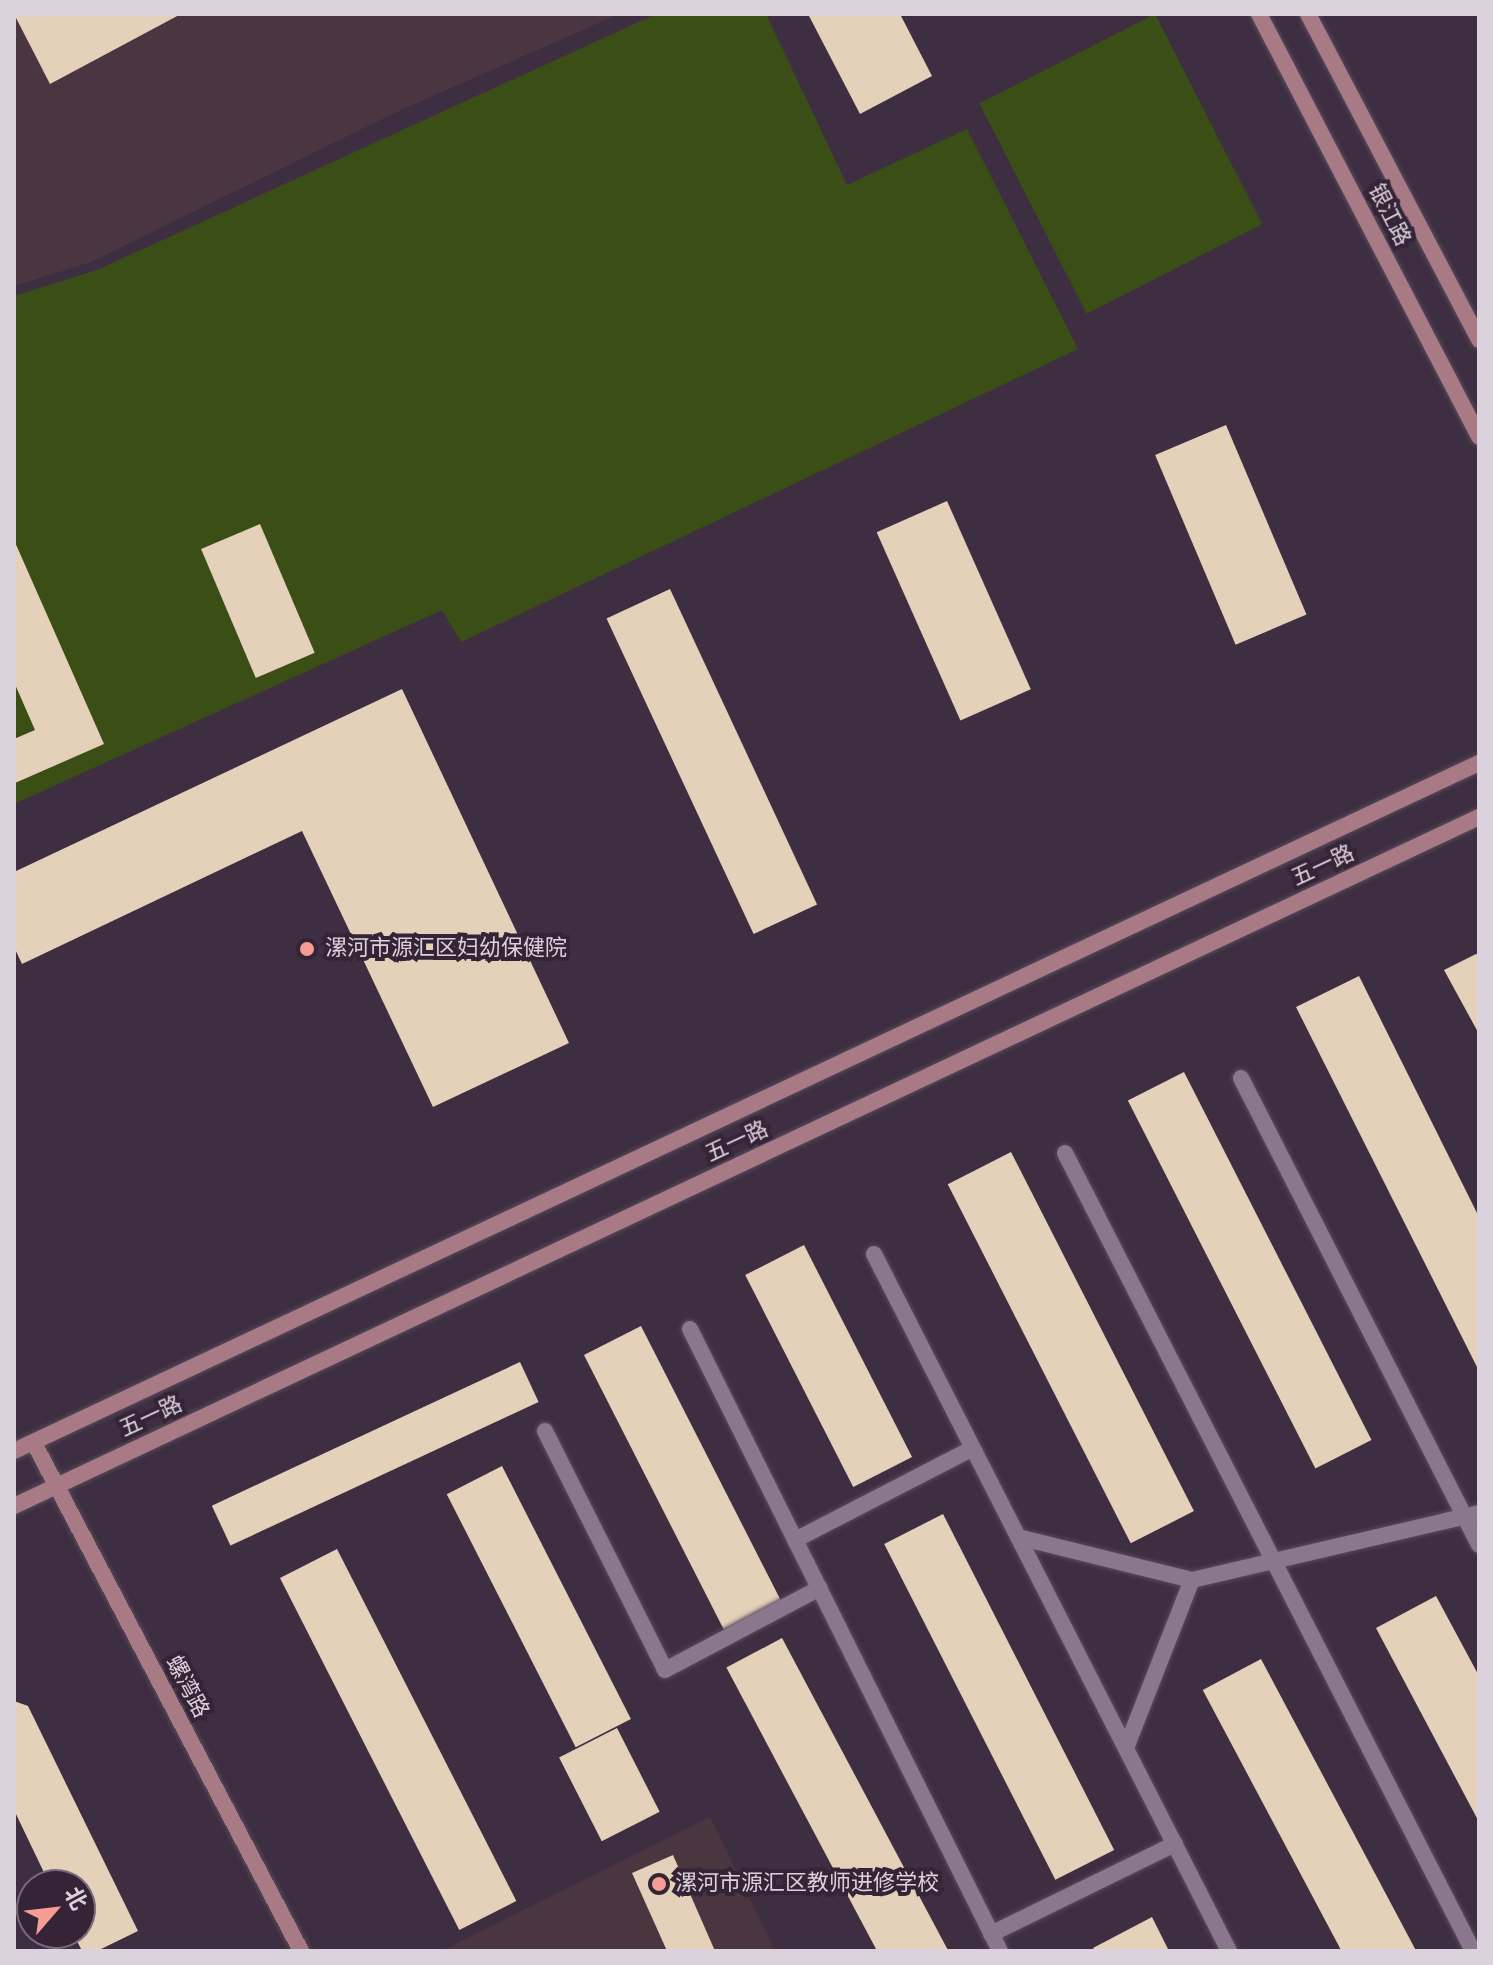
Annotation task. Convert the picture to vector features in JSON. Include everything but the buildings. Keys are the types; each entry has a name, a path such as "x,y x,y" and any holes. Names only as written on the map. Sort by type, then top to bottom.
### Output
{"street":[{"name":"银江路","path":"1259,14 1479,437"},
{"name":"银江路","path":"1308,14 1479,340"},
{"name":"五一路","path":"14,1451 1479,763"},
{"name":"五一路","path":"14,1506 1479,817"},
{"path":"1241,1078 1472,1515 1479,1545"},
{"path":"1065,1153 1473,1951"},
{"path":"874,1254 1229,1951"},
{"path":"690,1329 1000,1951"},
{"path":"545,1431 665,1670 820,1588"},
{"name":"螺湾路","path":"34,1443 301,1951"},
{"path":"795,1540 973,1448"},
{"path":"1018,1537 1192,1580 1472,1515"},
{"path":"1126,1748 1192,1580"},
{"path":"991,1934 1175,1844"}],"shaded area":[{"path":"14,14 619,14 401,110 91,262 14,286"},
{"name":"漯河市源汇区教师进修学校","path":"710,1817 775,1951 441,1951"}],"green space":[{"path":"656,14 766,14 847,185 967,129 1078,349 461,642 442,610 14,804 14,296 97,270"},
{"path":"1155,14 1262,224 1087,314 979,103"}],"place":[{"name":"漯河市源汇区妇幼保健院","path":"307,949"},
{"name":"漯河市源汇区教师进修学校","path":"659,1884"}]}
